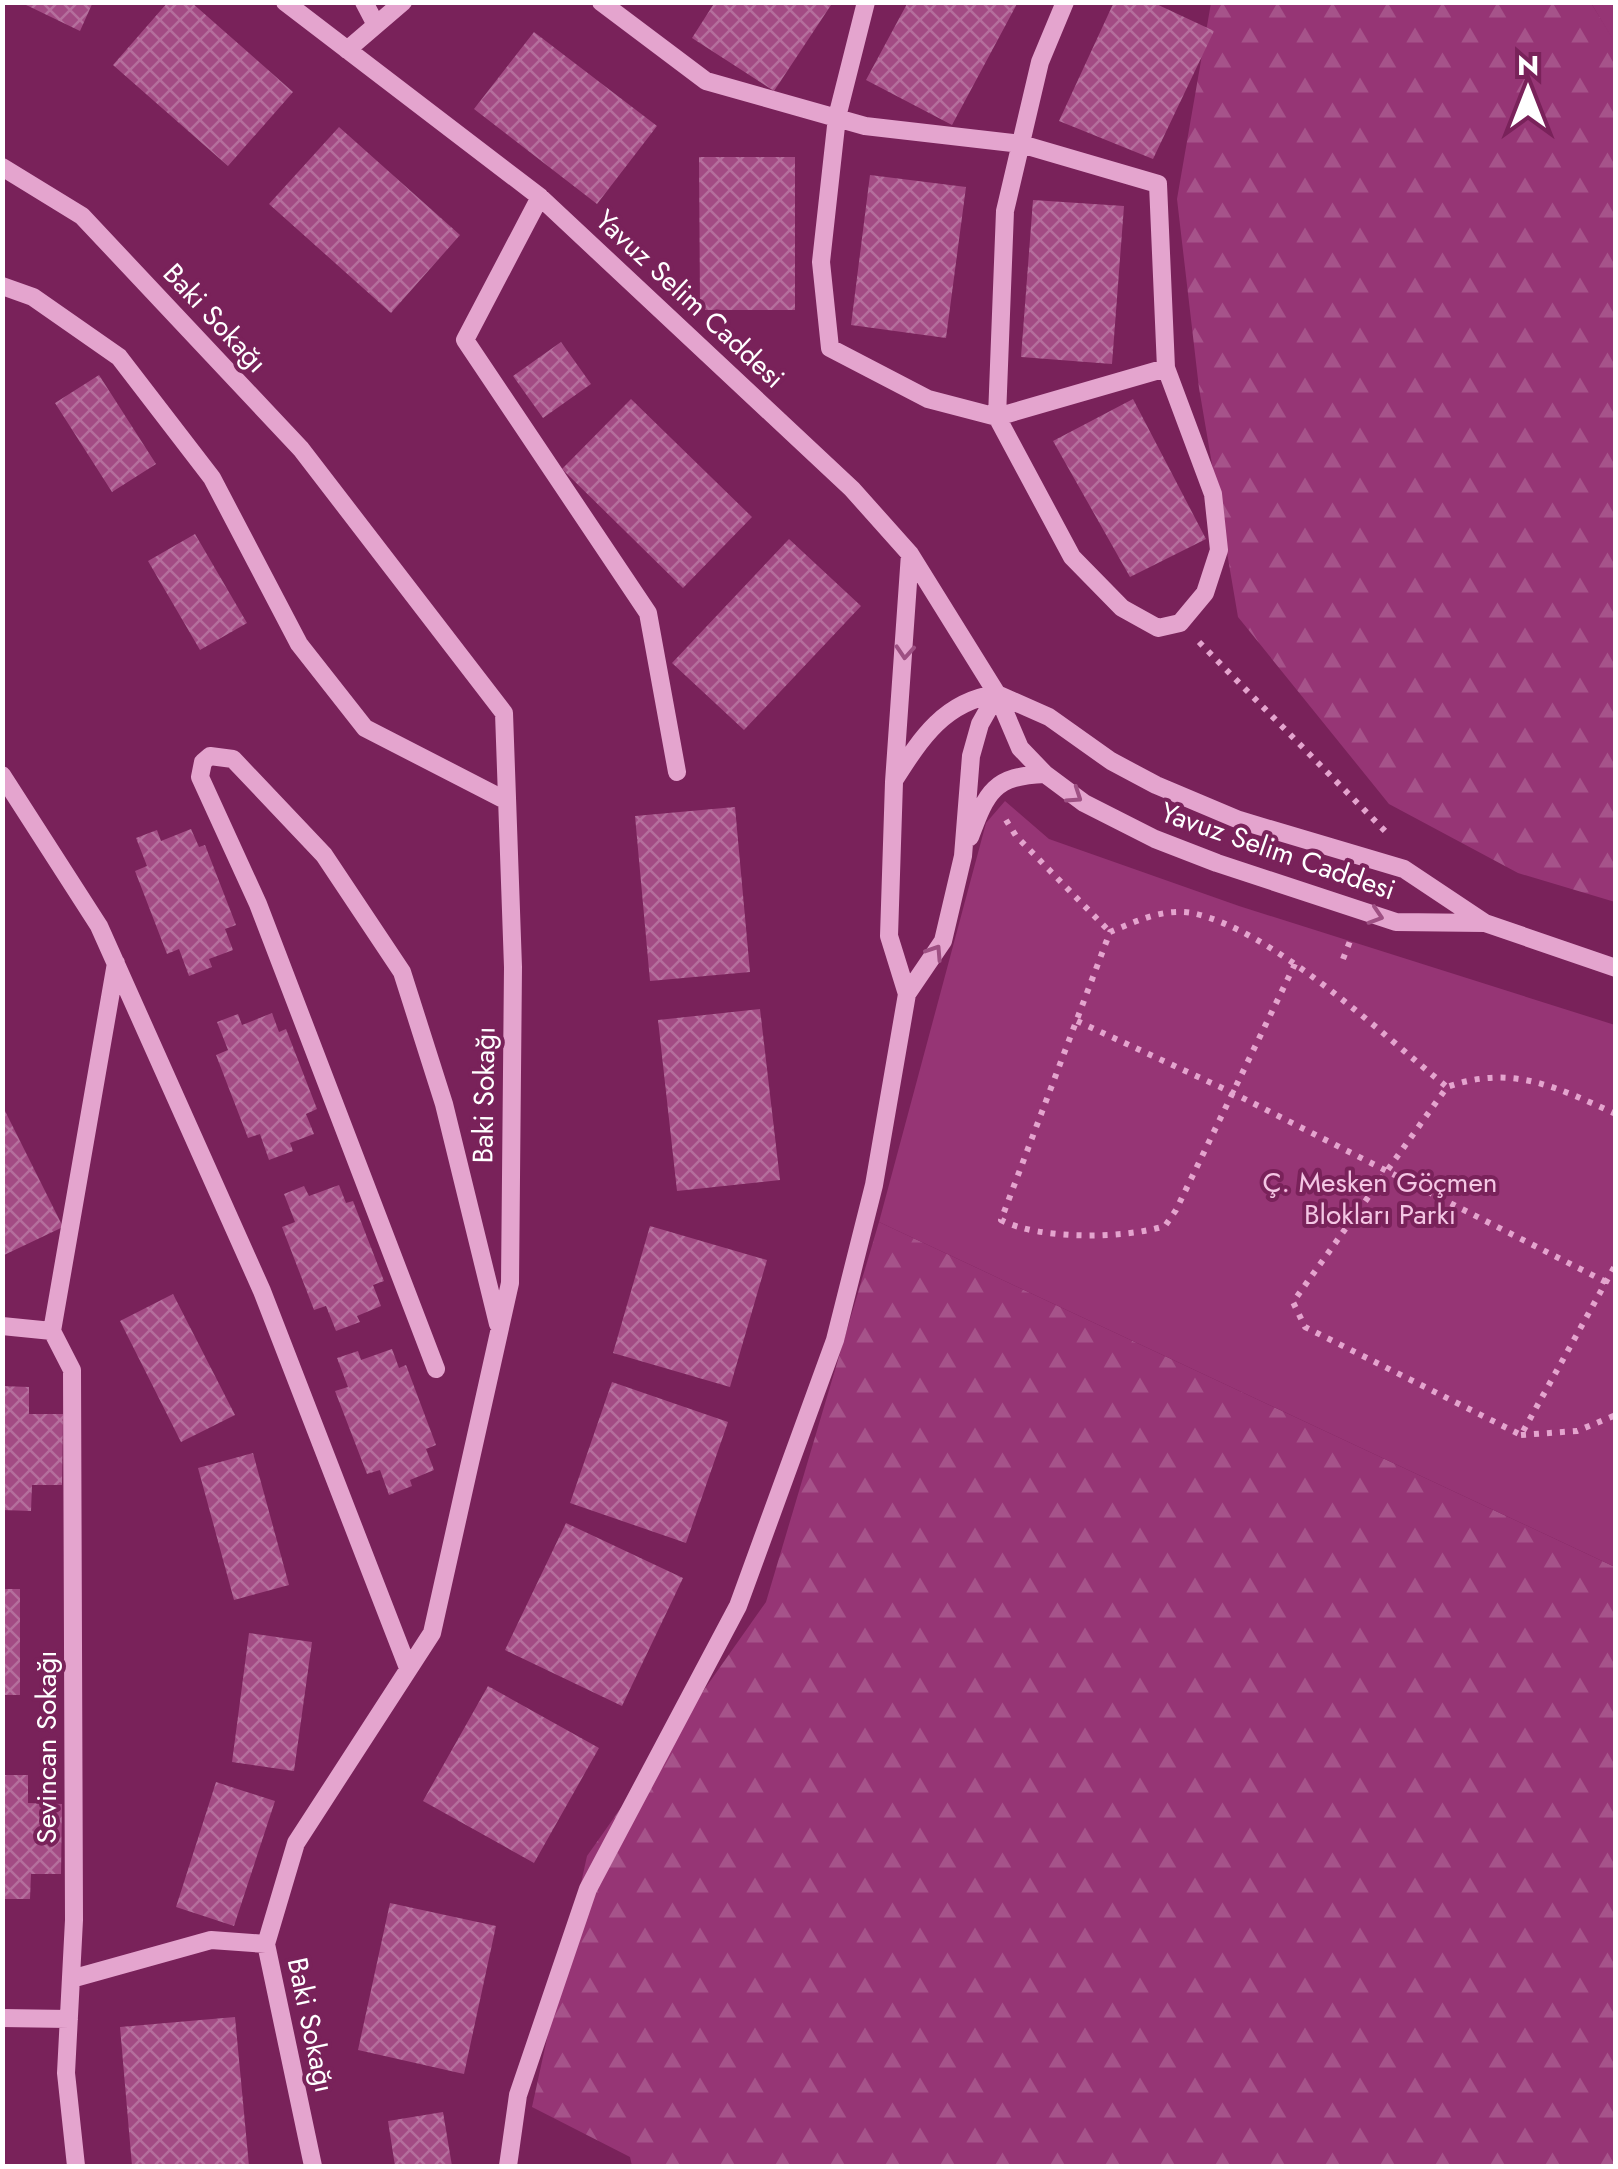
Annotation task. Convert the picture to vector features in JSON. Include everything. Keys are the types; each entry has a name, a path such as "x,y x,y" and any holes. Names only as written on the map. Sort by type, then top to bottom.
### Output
{"street":[{"name":"Yavuz Selim Caddesi","path":"285,2 540,197 852,489 910,554 997,694 1020,748 1045,774 1084,803 1155,839 1361,911 1396,922 1485,923"},
{"path":"364,2 376,25"},
{"path":"347,50 403,2"},
{"path":"601,2 706,81 865,126 1021,144 1158,184 1166,368 1213,494 1219,550 1205,593 1180,624 1158,628 1122,608 1072,557 996,416 1006,211 1021,144 1040,62 1065,2"},
{"path":"866,2 837,118 821,262 830,348 928,399 996,416 1166,368"},
{"name":"Baki Sokağı","path":"2,167 82,216 301,449 504,713 513,968 510,1283 432,1633 296,1843 266,1944 313,2166"},
{"path":"540,197 464,340 648,613 677,772"},
{"path":"2,286 33,297 119,357 212,478 299,644 366,728 507,801"},
{"path":"907,994 889,936 894,782 910,554"},
{"name":"Yavuz Selim Caddesi","path":"997,694 1049,717 1111,761 1156,786 1239,820 1404,869 1485,923 1616,968"},
{"path":"894,782 924,734 948,711 977,696 997,694"},
{"path":"508,2166 518,2095 588,1889 738,1606 836,1340 874,1185 907,994 944,941 963,856 971,756 980,724 997,694"},
{"path":"436,1369 258,904 200,777 203,762 210,756 233,759 324,855 402,972 444,1104 500,1331"},
{"path":"963,856 989,793 1001,780 1045,774"},
{"path":"2,776 99,926 116,963 262,1291 408,1668"},
{"path":"2,1326 52,1332 116,963"},
{"name":"Sevincan Sokağı","path":"52,1332 72,1370 74,1920 66,2073 76,2166"},
{"path":"71,1979 210,1940 266,1944"},
{"path":"2,2018 69,2019"}],"path":[{"path":"1180,624 1390,832 1380,862"},
{"path":"989,793 1016,836 1110,932"},
{"path":"1344,959 1361,911"},
{"path":"1296,964 1165,1226 1120,1236 1017,1229 1001,1220 1110,932 1154,914 1191,913 1234,929 1296,964 1447,1087"},
{"path":"1077,1021 1231,1092 1606,1282"},
{"path":"1616,1114 1555,1087 1519,1078 1472,1078 1447,1087 1293,1302 1305,1327 1521,1435 1577,1431 1616,1415"},
{"path":"1521,1435 1616,1264"}],"green space":[{"path":"1211,3 1591,3 1616,43 1615,902 1518,873 1389,804 1238,617 1199,388 1177,199"},
{"path":"1591,3 1615,3 1615,43"},
{"name":"Ç. Mesken Göçmen Blokları Parkı","path":"1005,801 1049,839 1239,906 1615,1025 1615,1567 879,1222 986,823"},
{"path":"879,1222 1615,1567 1615,2166 632,2166 630,2157 532,2107 587,1856 766,1602"}],"building":[{"path":"20,2 93,2 80,31"},
{"path":"168,2 191,2 293,92 228,166 113,65"},
{"path":"715,2 833,2 774,91 692,38"},
{"path":"908,2 1018,2 952,125 866,80"},
{"path":"1114,2 1152,2 1214,31 1153,159 1059,121"},
{"path":"534,32 657,126 597,204 474,109"},
{"path":"339,127 460,235 391,313 269,204"},
{"path":"699,157 795,157 795,310 700,310"},
{"path":"870,175 966,187 946,338 851,325"},
{"path":"1033,200 1124,206 1112,364 1021,357"},
{"path":"561,342 591,384 543,418 513,376"},
{"path":"99,375 156,464 112,492 55,403"},
{"path":"631,399 752,517 683,588 562,469"},
{"path":"1133,399 1206,539 1130,577 1053,441"},
{"path":"195,534 247,623 200,650 148,561"},
{"path":"789,539 861,606 744,730 672,663"},
{"path":"735,807 750,972 650,981 635,816"},
{"path":"191,829 199,847 205,845 236,925 225,929 233,950 209,959 212,967 189,976 179,949 167,954 135,871 147,866 136,838 157,830 161,841"},
{"path":"760,1009 780,1180 677,1191 658,1020"},
{"path":"272,1013 279,1032 286,1029 317,1109 306,1114 314,1134 290,1143 293,1151 269,1160 260,1134 248,1138 216,1055 228,1050 217,1022 238,1014 242,1025"},
{"path":"2,1105 63,1227 2,1256"},
{"path":"339,1185 346,1203 353,1201 384,1281 373,1285 381,1306 357,1316 360,1322 336,1331 326,1306 314,1310 282,1227 295,1222 284,1194 304,1186 309,1196"},
{"path":"650,1226 767,1260 730,1387 613,1353"},
{"path":"173,1294 235,1415 181,1442 120,1321"},
{"path":"392,1349 399,1368 406,1365 436,1445 426,1449 434,1470 410,1480 412,1486 389,1495 380,1470 367,1474 335,1391 348,1387 337,1358 358,1351 361,1360"},
{"path":"612,1382 728,1422 686,1543 570,1503"},
{"path":"2,1386 29,1387 29,1414 63,1414 62,1485 32,1485 31,1511 2,1510"},
{"path":"253,1453 289,1585 234,1600 198,1468"},
{"path":"566,1523 683,1578 622,1706 505,1650"},
{"path":"2,1589 20,1589 20,1695 2,1695"},
{"path":"249,1633 312,1642 294,1771 232,1762"},
{"path":"488,1686 599,1748 534,1863 423,1801"},
{"path":"2,1775 28,1775 28,1803 62,1804 61,1874 31,1874 30,1899 2,1899"},
{"path":"216,1782 275,1801 234,1926 176,1907"},
{"path":"390,1903 496,1926 464,2074 358,2050"},
{"path":"235,2017 249,2166 132,2166 120,2027"},
{"path":"443,2112 452,2166 395,2166 388,2121"}]}
